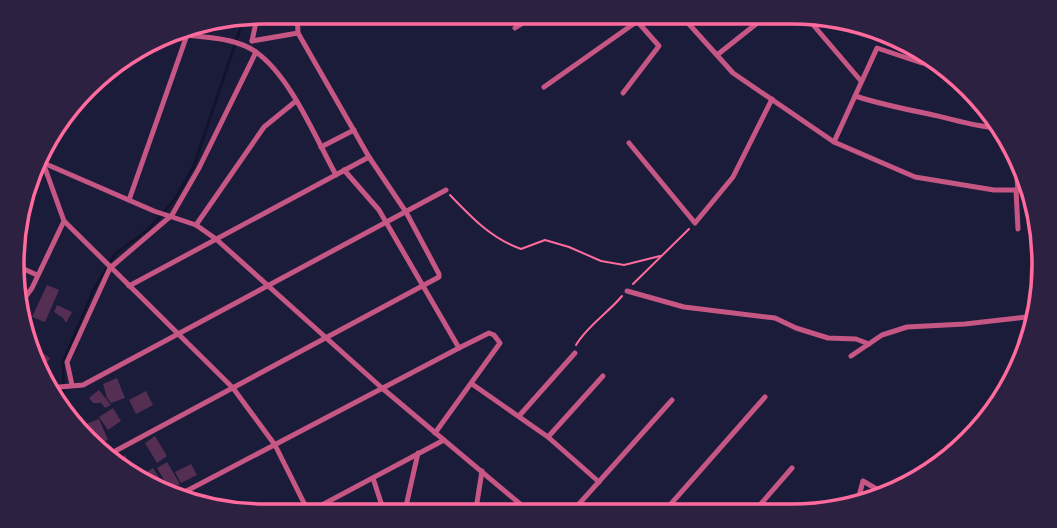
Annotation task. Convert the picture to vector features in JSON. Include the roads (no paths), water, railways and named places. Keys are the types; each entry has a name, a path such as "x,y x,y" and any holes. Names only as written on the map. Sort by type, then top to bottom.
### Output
{"street":[{"path":"115,451 436,280 439,274 406,212 369,157 298,33 298,24"},
{"path":"515,28 521,24"},
{"path":"544,87 633,24"},
{"path":"623,93 659,46 640,24"},
{"path":"690,24 733,73 834,142 915,177 995,190 1017,190"},
{"path":"718,55 756,24"},
{"path":"70,386 67,362 110,268 170,215 200,169 253,50 255,25"},
{"path":"814,26 861,81"},
{"path":"252,41 298,33"},
{"path":"192,36 229,40 253,50 280,77 296,101 336,175"},
{"path":"129,200 186,37"},
{"path":"834,142 877,48 923,63"},
{"path":"855,96 890,107 989,128"},
{"path":"629,143 695,223 733,177 772,99"},
{"path":"196,225 264,127 296,101"},
{"path":"321,148 354,130"},
{"path":"129,286 369,157"},
{"path":"48,163 154,211 196,225 216,239 382,388 520,504"},
{"path":"45,168 64,221 233,388 275,445 302,504"},
{"path":"344,170 387,222 458,348"},
{"path":"1016,179 1018,229"},
{"path":"59,387 83,385 446,190"},
{"path":"27,295 64,221"},
{"path":"25,270 37,275"},
{"path":"627,291 684,307 775,318 828,338 856,339 869,344"},
{"path":"851,356 883,335 907,327 1026,317"},
{"path":"187,491 458,348 489,333 498,338 500,342 435,433"},
{"path":"519,416 575,353"},
{"path":"548,437 603,376"},
{"path":"472,384 548,437 598,482"},
{"path":"671,504 765,397"},
{"path":"579,504 672,400"},
{"path":"325,504 444,440"},
{"path":"406,504 418,453"},
{"path":"761,504 792,468"},
{"path":"477,504 482,471"},
{"path":"373,478 381,504"},
{"path":"860,493 863,481 875,488"}],"waterway":[{"path":"64,395 63,362 94,289 115,254 149,229 175,199 193,168 241,26"}]}
